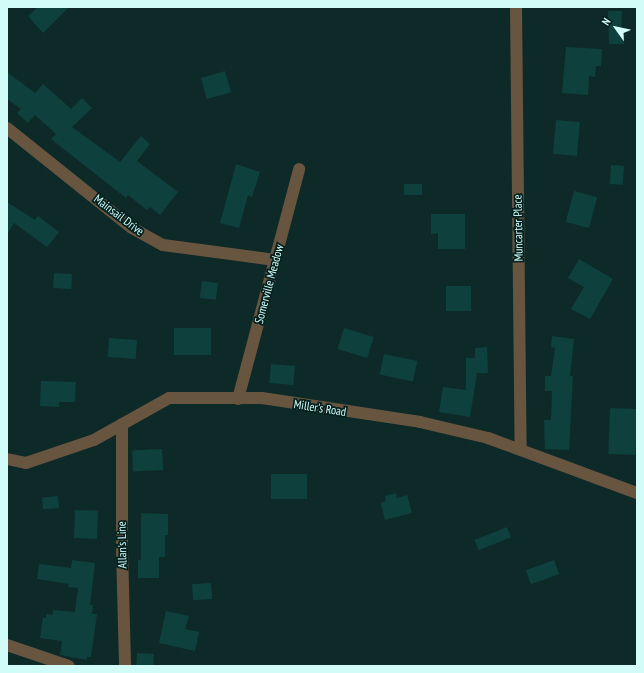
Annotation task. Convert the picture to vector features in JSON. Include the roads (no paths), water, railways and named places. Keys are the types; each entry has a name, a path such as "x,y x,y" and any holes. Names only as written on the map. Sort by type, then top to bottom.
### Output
{"street":[{"name":"Muncarter Place","path":"516,7 521,450"},
{"name":"Mainsail Drive","path":"7,128 132,228 163,246 275,260"},
{"name":"Somerville Meadow","path":"238,398 299,169"},
{"name":"Miller's Road","path":"7,459 26,463 94,440 169,398 262,398 420,422 488,438 637,493"},
{"name":"Allan's Line","path":"122,424 122,549 125,666"},
{"path":"7,645 69,666"}]}
